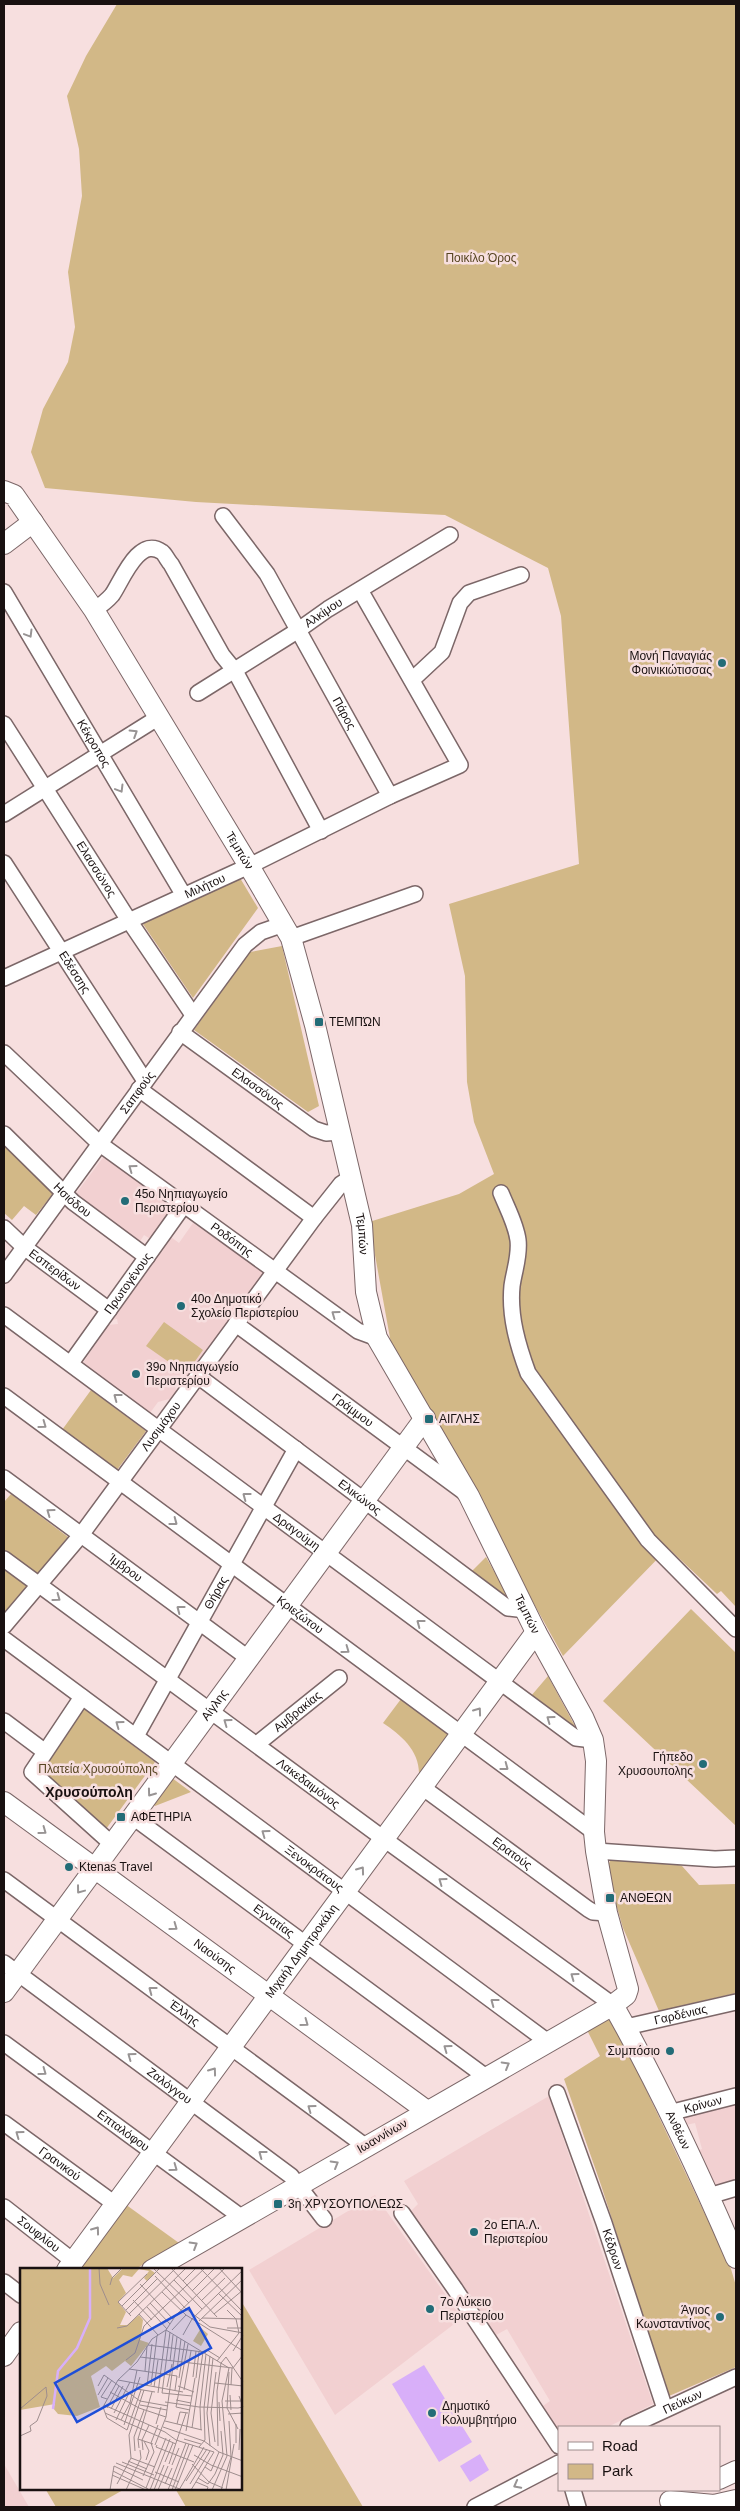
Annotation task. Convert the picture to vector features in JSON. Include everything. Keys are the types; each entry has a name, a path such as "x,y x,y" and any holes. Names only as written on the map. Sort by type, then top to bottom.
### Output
{"street":[{"name":"Τεμπών","path":"4,491 14,495 94,610 287,931 315,1025 363,1233 366,1292 377,1338 469,1496 536,1632 583,1717 593,1740 596,1761 595,1842 607,1912 628,1989 626,1996 613,2005"},
{"name":"Πάρος","path":"223,516 267,574 390,796"},
{"path":"4,544 33,522"},
{"name":"Αλκίμου","path":"198,693 450,535"},
{"path":"94,610 113,594 131,562 141,552 152,549 162,552 171,564 222,655 234,671 321,831"},
{"path":"360,590 412,680 442,652 460,603 469,593 521,575"},
{"name":"Κέκροπος","path":"4,592 184,894"},
{"name":"Μιλήτου","path":"4,978 128,919 249,866 390,796 460,765 412,680"},
{"path":"4,814 159,717"},
{"name":"Ελασσώνος","path":"4,724 128,919 193,1015"},
{"name":"Εδέσσης","path":"4,862 142,1085 314,1218"},
{"name":"Σαπφούς","path":"4,1275 180,1032 246,945 262,932 287,931 415,894"},
{"name":"Ελασσόνος","path":"180,1032 314,1129 326,1133 340,1132"},
{"name":"Ροδόπης","path":"4,1053 100,1144 358,1331 377,1338"},
{"name":"Ησιόδου","path":"4,1134 64,1193 147,1257"},
{"name":"Λυσιμάχου","path":"4,1626 81,1534 314,1218 341,1184 350,1178"},
{"path":"501,1193 515,1226 518,1241 512,1288 512,1314 518,1346 528,1373 648,1540 736,1629"},
{"name":"Πρωτογένους","path":"71,1363 184,1205"},
{"name":"Εσπερίδων","path":"4,1228 24,1246 109,1310"},
{"name":"Δραγούμη","path":"4,1315 576,1738 593,1740"},
{"name":"Γράμμου","path":"236,1324 469,1496"},
{"name":"Ελικώνος","path":"198,1376 508,1608 526,1610"},
{"name":"Κριεζώτου","path":"4,1396 288,1608 461,1734 595,1842"},
{"name":"Αίγλης","path":"4,1992 11,1968 58,1920 248,1658 288,1608 425,1418"},
{"name":"Θήρας","path":"136,1736 296,1449"},
{"name":"Ίμβρου","path":"6,1485 81,1534 248,1658"},
{"name":"Λακεδαιμόνος","path":"4,1559 613,2005"},
{"name":"Μιχαήλ Δημητροκάλη","path":"70,2266 536,1632"},
{"name":"Ξενοκράτους","path":"4,1639 548,2042"},
{"name":"Αμβρακίας","path":"256,1744 339,1678"},
{"path":"82,1697 44,1751 32,1772 113,1846"},
{"path":"4,1721 44,1751"},
{"name":"Ερατούς","path":"422,1786 588,1909 593,1912 607,1912"},
{"name":"Ναούσης","path":"4,1802 427,2111"},
{"name":"Εγνατίας","path":"134,1817 486,2077"},
{"path":"595,1842 735,1858"},
{"name":"Έλλης","path":"4,1880 365,2146"},
{"name":"Ζαλόγγου","path":"11,1968 291,2176 324,2219"},
{"name":"Γαρδένιας","path":"626,2027 736,2002"},
{"name":"Ανθέων","path":"613,2005 669,2113 736,2258"},
{"name":"Ιωαννίνων","path":"155,2268 613,2005"},
{"name":"Επταλόφου","path":"4,2043 241,2218"},
{"name":"Κέδρων","path":"557,2092 604,2224 665,2409"},
{"name":"Κρίνων","path":"669,2113 736,2096"},
{"name":"Γρανικού","path":"4,2123 115,2204"},
{"path":"709,2196 736,2188"},
{"name":"Σουφλίου","path":"4,2207 70,2266"},
{"path":"402,2212 558,2444"},
{"path":"4,2282 20,2294"},
{"path":"4,2356 20,2333"},
{"path":"4,2356 20,2348"},
{"name":"Πεύκων","path":"630,2426 736,2377"},
{"path":"475,2507 558,2464"},
{"path":"720,2479 736,2471"},
{"path":"573,2491 578,2507"},
{"path":"663,2504 693,2491"},
{"path":"663,2504 714,2505 736,2500"}],"shaded area":[{"name":"45ο Νηπιαγωγείο Περιστερίου","path":"105,1155 175,1207 152,1240 144,1235 139,1243 75,1195"},
{"name":"40ο Δημοτικό Σχολείο Περιστερίου","path":"193,1223 264,1272 184,1381 175,1382 176,1393 173,1398 158,1402 150,1413 83,1363 108,1325 118,1324 117,1319 113,1320 171,1237 179,1243"},
{"path":"549,2096 653,2404 610,2426 558,2426 558,2436 540,2408 550,2401 507,2329 496,2335 411,2211 418,2204 404,2181"},
{"path":"736,2103 736,2181 711,2190 702,2154 697,2151 702,2149 695,2123 686,2125 683,2117"},
{"path":"375,2195 462,2318 335,2415 249,2270"},
{"name":"Δημοτικό Κολυμβητήριο","path":"424,2365 472,2442 439,2462 392,2384"},
{"path":"480,2454 489,2470 470,2482 460,2466"},
{"path":"4,2464 29,2507 4,2507"}],"green space":[{"name":"Ποικίλο Όρος","path":"117,4 736,4 736,1607 721,1591 717,1594 668,1548 563,1656 392,1349 369,1222 459,1194 494,1174 474,1122 467,1082 465,976 449,904 579,864 561,616 548,568 445,515 196,502 45,488 31,452 43,409 68,362 75,327 68,272 82,196 79,149 67,96 86,56"},
{"path":"240,878 258,908 193,998 143,924"},
{"path":"282,946 319,1106 308,1112 194,1030 250,952"},
{"path":"4,1141 55,1191 36,1215 24,1206 12,1220 4,1213"},
{"path":"164,1322 203,1350 186,1374 146,1346"},
{"path":"91,1390 146,1431 117,1470 62,1430"},
{"path":"11,1494 68,1537 37,1575 4,1551 4,1502"},
{"path":"486,1557 508,1596 506,1598 470,1573"},
{"path":"4,1569 28,1586 4,1615"},
{"name":"Γήπεδο Χρυσουπολης","path":"691,1609 736,1653 736,1826 603,1701"},
{"path":"548,1676 576,1728 531,1696"},
{"path":"401,1699 450,1734 419,1775 413,1751 403,1738 383,1723"},
{"name":"Πλατεία Χρυσούπολης","path":"83,1708 155,1762 106,1829 40,1770"},
{"path":"172,1778 191,1792 155,1806 153,1804"},
{"path":"617,1858 670,1862 682,1866 699,1885 736,1884 736,1993 659,2011 623,1928 606,1870 610,1861"},
{"path":"608,2019 614,2022 731,2269 736,2286 736,2367 669,2396 601,2185 564,2079 600,2056 587,2030"},
{"path":"125,2204 179,2243 137,2268 78,2268"},
{"path":"242,2303 363,2507 186,2507 177,2491 242,2491"},
{"path":"47,2491 121,2491 93,2507 56,2507"}],"place":[{"name":"Μονή Παναγιάς Φοινικιώτισσας","path":"722,663"},
{"name":"ΤΕΜΠΏΝ","path":"319,1022"},
{"name":"45ο Νηπιαγωγείο Περιστερίου","path":"125,1201"},
{"name":"40ο Δημοτικό Σχολείο Περιστερίου","path":"181,1306"},
{"name":"39ο Νηπιαγωγείο Περιστερίου","path":"136,1374"},
{"name":"ΑΙΓΛΗΣ","path":"429,1419"},
{"name":"Γήπεδο Χρυσουπολης","path":"703,1764"},
{"name":"ΑΦΕΤΗΡΙΑ","path":"121,1817"},
{"name":"Ktenas Travel","path":"69,1867"},
{"name":"ΑΝΘΕΩΝ","path":"610,1898"},
{"name":"Συμπόσιο","path":"670,2051"},
{"name":"3η ΧΡΥΣΟΥΠΟΛΕΩΣ","path":"278,2204"},
{"name":"2ο ΕΠΑ.Λ. Περιστερίου","path":"474,2232"},
{"name":"7ο Λύκειο Περιστερίου","path":"430,2309"},
{"name":"Άγιος Κωνσταντίνος","path":"720,2317"},
{"name":"Δημοτικό Κολυμβητήριο","path":"432,2413"}],"district":[{"name":"Χρυσούπολη","path":"89,1792"}]}
